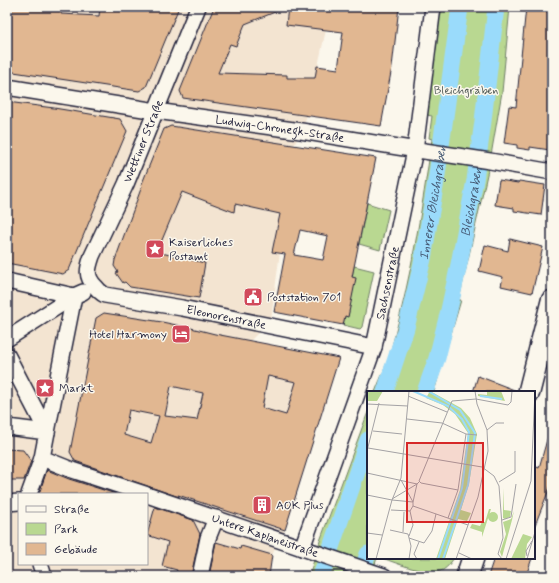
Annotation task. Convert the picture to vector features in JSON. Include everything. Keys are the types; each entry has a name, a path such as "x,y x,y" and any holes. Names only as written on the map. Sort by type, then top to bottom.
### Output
{"main road":[{"path":"529,391 552,301"},
{"path":"467,576 473,559"}],"street":[{"name":"Wettiner Straße","path":"85,286 88,266 92,256 126,184 198,7"},
{"name":"Sachsenstraße","path":"308,550 374,347 422,151 433,7"},
{"name":"Ludwig-Chronegk-Straße","path":"7,87 156,111 302,131 552,172"},
{"path":"7,281 85,286"},
{"path":"7,339 85,286"},
{"path":"29,493 42,458 47,432 85,286"},
{"name":"Eleonorenstraße","path":"85,286 105,295 182,308 374,347"},
{"path":"7,356 47,432"},
{"path":"7,428 47,432"},
{"name":"Untere Kaplaneistraße","path":"42,458 72,470 143,493"},
{"name":"Untere Kaplaneistraße","path":"148,495 380,575"},
{"path":"7,503 18,502"},
{"path":"200,576 208,538 216,518"},
{"path":"40,565 44,576"}],"shaded area":[{"path":"7,7 331,7 307,116 294,146 271,320 250,341 339,358 285,530 272,555 266,576 7,576"}],"green space":[{"name":"Bleichgräben","path":"441,7 510,7 502,92 490,161 459,300 461,300 434,391 375,391 388,358 399,320 420,217 432,139 429,138 432,116 427,115"},
{"path":"367,203 389,210 380,250 359,244"},
{"path":"354,266 374,271 362,327 360,329 343,325 345,316 348,316 355,278 352,277"},
{"path":"367,415 367,559 377,559 371,576 309,576 320,541"},
{"path":"385,559 453,559 443,570 437,572 422,571"}],"building":[{"path":"7,7 54,7 61,8 61,14 99,16 100,7 179,7 146,87 139,91 7,71"},
{"path":"214,7 285,8 245,24 236,46 230,44 218,73 287,75 287,78 315,78 317,66 338,69 343,32 286,25 288,7 399,7 392,67 381,126 183,98 180,91"},
{"path":"526,7 552,7 552,139 550,150 530,147 530,150 517,148 517,145 504,143 509,106 516,107"},
{"path":"7,102 120,119 127,131 69,270 63,274 7,263"},
{"path":"171,126 376,158 352,277 356,278 348,317 345,316 343,325 274,312 285,254 272,252 280,214 235,204 234,212 182,192 157,252 205,263 199,298 130,287 125,282 123,283 116,273 118,272 114,266 115,260 141,186 164,129","holes":["300,230 328,236 323,260 294,255"]},
{"path":"499,180 545,185 541,215 514,211 514,208 495,205"},
{"path":"510,239 543,247 532,293 501,286 503,277 479,271 485,245 508,251"},
{"path":"104,313 162,322 339,358 285,530 178,495 179,497 75,461 70,452 96,318","holes":["268,376 296,382 286,415 262,408","171,386 203,393 197,420 165,416","129,410 159,416 151,443 124,435"]},
{"path":"478,376 517,391 473,391"},
{"path":"548,436 552,436 552,482 535,525 535,466 539,468"},
{"path":"7,449 23,450 31,461 24,480 7,480"},
{"path":"47,470 69,479 113,493 39,493"},
{"path":"155,507 193,520 200,534 191,576 175,576 177,570 162,566 168,542 148,535"},
{"path":"216,542 240,549 241,546 272,555 269,576 209,576"},
{"path":"494,559 532,559 526,576 488,576"}],"waterway":[{"name":"Innerer Bleichgraben","path":"385,391 406,328 423,259 437,175 460,7"},
{"name":"Bleichgraben","path":"425,391 437,358 449,310 475,180 496,7"},
{"name":"Innerer Bleichgraben","path":"321,576 367,443"},
{"name":"Bleichgraben","path":"360,576 367,557"}],"place":[{"name":"Kaiserliches Postamt","path":"155,249"},
{"name":"Poststation 701","path":"253,297"},
{"name":"Hotel Harmony","path":"181,334"},
{"name":"Markt","path":"45,388"},
{"name":"AOK Plus","path":"262,505"}]}
